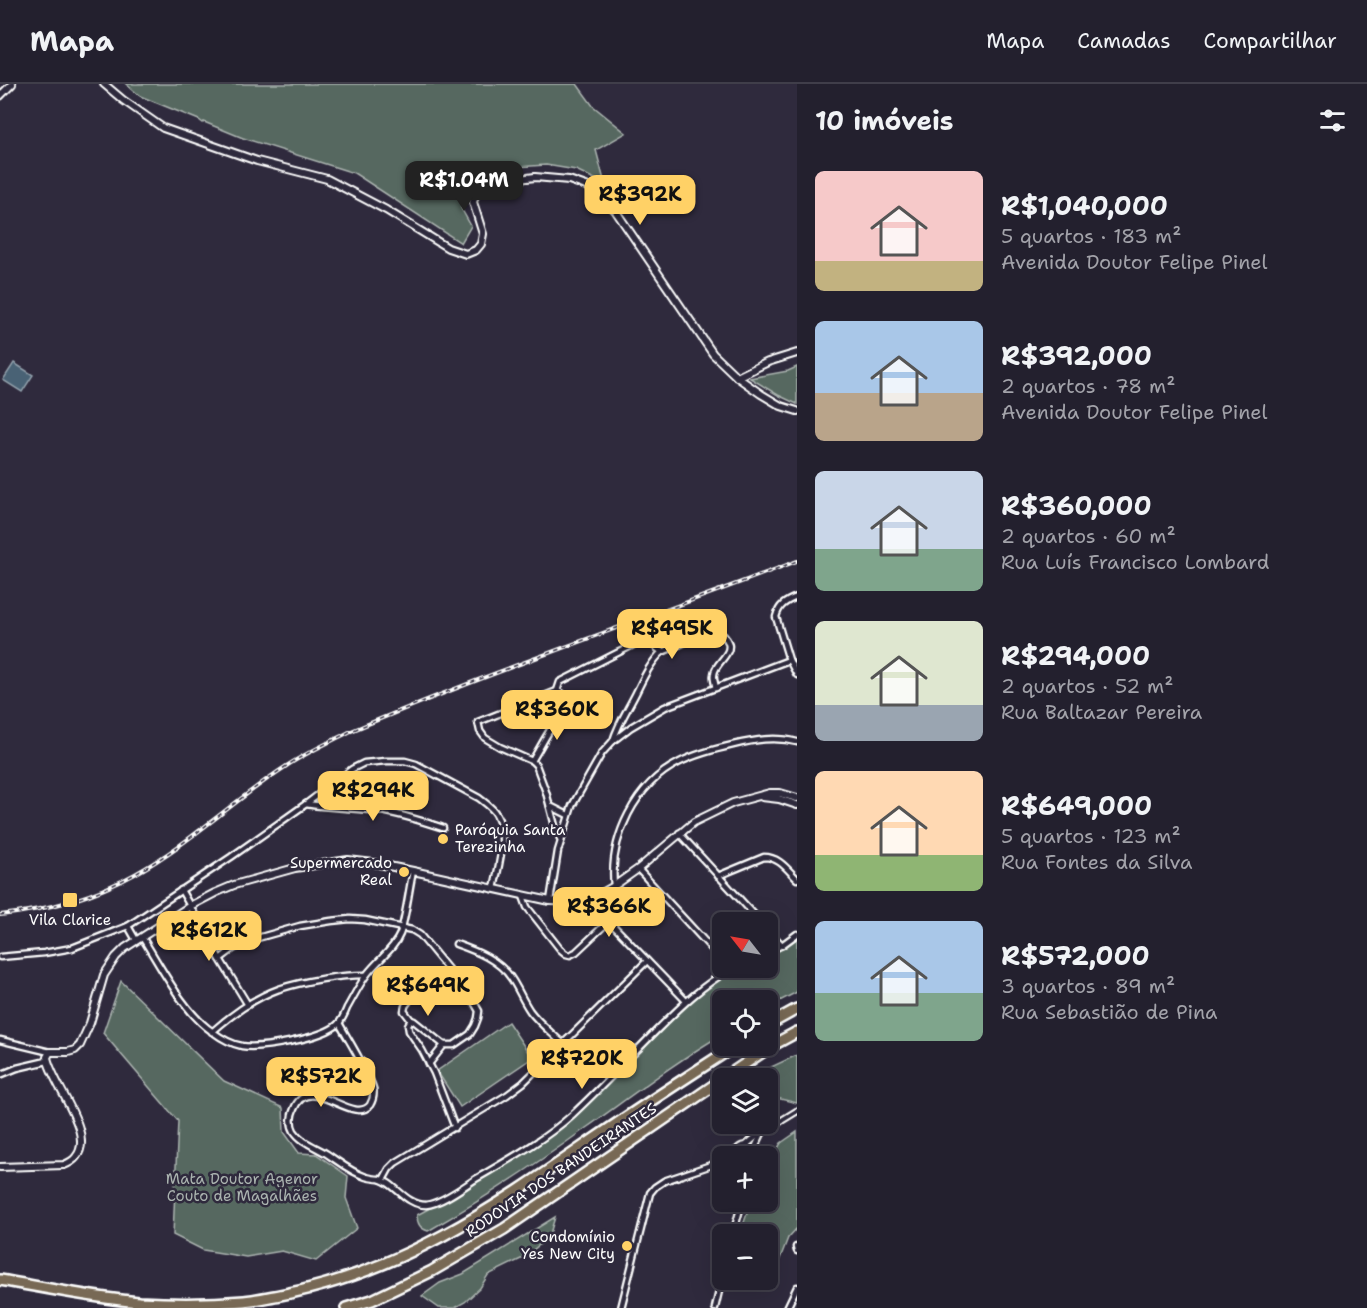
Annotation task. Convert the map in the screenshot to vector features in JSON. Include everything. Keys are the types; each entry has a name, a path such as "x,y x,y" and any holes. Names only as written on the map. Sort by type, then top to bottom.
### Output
{"highway":[{"path":"778,1019 797,1009"},
{"name":"RODOVIA DOS BANDEIRANTES","path":"739,1068 772,1045 797,1032"},
{"name":"RODOVIA DOS BANDEIRANTES","path":"0,1280 138,1302 197,1304 246,1301 307,1290 351,1277 400,1258 448,1234 522,1189 720,1056"},
{"name":"RODOVIA DOS BANDEIRANTES","path":"346,1308 372,1300 432,1271 504,1228 712,1086"}],"street":[{"path":"0,96 12,84"},
{"path":"104,84 163,128 257,160 327,179 386,210 448,248 466,254 476,250 481,244 483,234 473,202 476,193 487,183 535,177 569,180 586,186 615,210 713,354 737,377 781,406 797,411"},
{"path":"737,377 768,362 797,353"},
{"path":"797,597 783,604 777,610 776,617 789,660 797,675"},
{"path":"613,741 621,721 657,656 713,631 726,637 728,644 727,653 715,668 713,675 716,688"},
{"path":"557,691 560,682 643,640 648,641 662,652"},
{"path":"550,901 568,815 602,753 613,741 665,707 789,660"},
{"path":"532,761 565,702 563,694 557,691 478,722 485,738 536,765 561,841"},
{"path":"614,886 615,855 624,823 634,803 652,782 669,768 681,761 715,749 759,739 797,742"},
{"path":"0,957 72,948 128,926 306,804 352,768 364,763 405,761 416,764 479,798 495,813 501,831 502,850 494,889"},
{"path":"0,1040 50,1052 75,1050 80,1045 90,1023 104,975 116,957 190,906 234,885 295,868 348,860 374,863 550,901 568,902 591,899 638,869 694,822 733,803 770,793 780,793 797,798"},
{"path":"756,797 779,798 797,805"},
{"path":"306,804 328,808 381,811 443,828"},
{"path":"550,806 568,815"},
{"path":"679,833 752,912"},
{"path":"718,876 769,857 779,861 797,879"},
{"path":"638,869 712,949"},
{"path":"128,926 198,1020 212,1032 230,1042 240,1046 263,1047 320,1034 331,1030 339,1023 366,975 398,938 413,871"},
{"path":"181,890 248,1005"},
{"path":"523,896 527,907 566,954 576,952 609,921"},
{"path":"591,899 609,921 686,1001"},
{"path":"220,959 233,949 254,939 300,926 331,921 365,920 412,930 420,935 471,997 479,1011 470,1034 454,1045 444,1046 429,1064"},
{"path":"778,947 797,934"},
{"path":"778,941 782,945"},
{"path":"456,944 500,965 510,976 533,1014 563,1044"},
{"path":"383,1180 395,1163 524,1083 647,961"},
{"path":"212,1032 248,1005 279,989 346,975 366,975"},
{"path":"339,1023 373,1088 371,1104 365,1109 355,1110 326,1098 308,1096 297,1103 291,1118 294,1131 300,1138 353,1171 366,1177 383,1180 413,1202 429,1205 551,1132 590,1098 686,1001 716,978"},
{"path":"419,987 405,1006 404,1011 411,1020 444,1046"},
{"path":"411,1020 408,1027 429,1064 454,1128"},
{"path":"0,1167 64,1165 73,1161 79,1153 80,1128 47,1061 50,1052"},
{"path":"0,1075 17,1068 47,1061"},
{"path":"778,1123 797,1111"},
{"path":"745,1146 761,1134"},
{"path":"621,1308 648,1197 652,1190 664,1181 712,1164"},
{"path":"788,1308 797,1287"},
{"path":"715,1308 719,1290"}],"green space":[{"path":"126,84 577,84 593,106 626,133 596,150 605,184 576,170 546,165 500,168 475,175 462,186 461,208 471,226 461,243 354,173 203,123 140,96"},
{"path":"797,367 797,404 750,378 788,371"},
{"path":"797,938 797,992 778,1002 778,990 712,990 712,1041 488,1195 428,1231 419,1225 417,1215 535,1147 573,1117 705,988 722,978 778,978 778,951"},
{"name":"Mata Doutor Agenor Couto de Magalhães","path":"121,981 224,1081 283,1108 284,1132 299,1153 316,1154 348,1176 346,1198 357,1228 316,1261 282,1251 246,1257 203,1250 173,1235 178,1121 103,1033"},
{"path":"508,1022 532,1058 460,1107 437,1071"},
{"path":"797,1055 797,1103 778,1098 778,1068 769,1068"},
{"path":"797,1132 797,1228 788,1238 778,1264 778,1224 743,1224 748,1212 778,1212 778,1148 781,1143"},
{"path":"555,1217 549,1237 523,1258 488,1275 480,1288 465,1302 454,1308 439,1308 422,1296 440,1283 463,1274"}],"water":[{"path":"14,363 33,375 22,392 3,380"}],"railway":[{"path":"0,915 35,910 87,896 135,874 193,836 248,793 293,762 349,732 517,665 797,561"}],"place":[{"name":"Paróquia Santa Terezinha","path":"443,839"},
{"name":"Supermercado Real","path":"404,872"},
{"name":"Vila Clarice","path":"70,900"},
{"name":"Condomínio Yes New City","path":"627,1246"}]}
